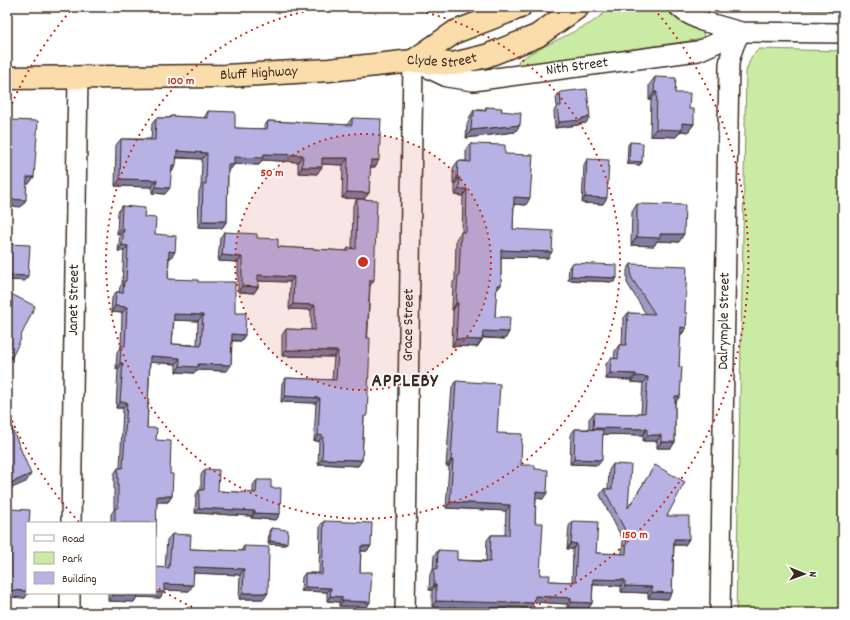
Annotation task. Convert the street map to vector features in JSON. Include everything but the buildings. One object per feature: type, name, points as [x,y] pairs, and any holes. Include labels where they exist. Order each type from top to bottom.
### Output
[{"type":"highway","name":"Clyde Street","points":[[413,61],[455,32],[520,7]]},
{"type":"highway","name":"Clyde Street","points":[[413,61],[453,64],[486,56],[537,36],[578,7]]},
{"type":"highway","name":"Bluff Highway","points":[[7,78],[225,76],[329,70],[413,61]]},
{"type":"street","name":"Nith Street","points":[[679,7],[702,21],[741,32],[843,33]]},
{"type":"street","name":"Nith Street","points":[[413,61],[447,77],[473,81],[698,51],[741,32]]},
{"type":"street","name":"Dalrymple Street","points":[[720,613],[729,64],[732,48],[741,32]]},
{"type":"street","name":"Grace Street","points":[[404,613],[413,61]]},
{"type":"street","name":"Janet Street","points":[[71,522],[78,78]]},
{"type":"street","points":[[70,594],[70,613]]},
{"type":"green space","points":[[613,7],[663,7],[691,28],[703,32],[704,39],[519,65],[518,61],[591,23]]},
{"type":"green space","points":[[707,7],[843,7],[843,11],[710,8]]},
{"type":"green space","points":[[759,49],[843,51],[843,613],[736,613],[746,71],[751,57]]},
{"type":"district","name":"APPLEBY","points":[[405,382]]}]
